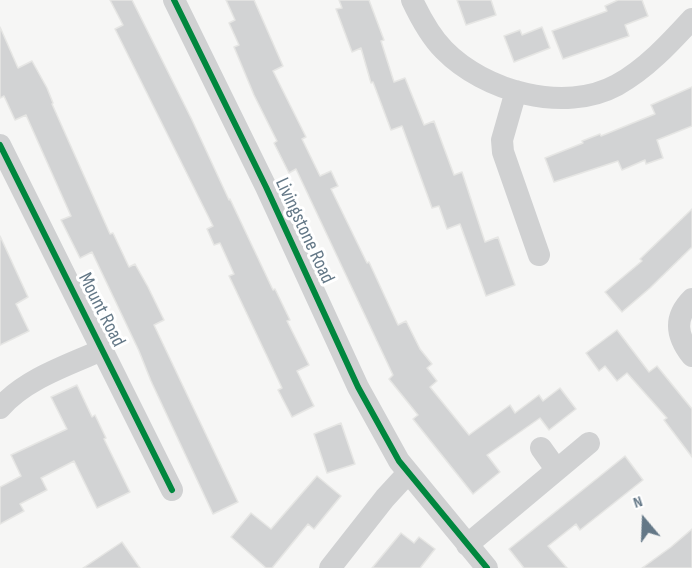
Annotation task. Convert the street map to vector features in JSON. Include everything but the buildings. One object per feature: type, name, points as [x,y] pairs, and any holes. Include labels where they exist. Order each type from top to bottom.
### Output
[{"type":"street","name":"Livingstone Road","points":[[174,0],[266,187],[358,387],[399,461],[487,568]]},
{"type":"street","points":[[412,0],[430,33],[443,50],[459,63],[499,86],[540,97],[566,99],[593,94],[616,86],[667,46],[692,19]]},
{"type":"street","points":[[516,91],[502,140],[502,152],[539,255]]},
{"type":"street","name":"Mount Road","points":[[0,145],[172,490]]},
{"type":"street","points":[[692,299],[680,317],[678,328],[680,337],[692,356]]},
{"type":"street","points":[[0,408],[27,386],[102,350]]},
{"type":"street","points":[[467,545],[590,443]]},
{"type":"street","points":[[541,448],[556,469]]},
{"type":"street","points":[[330,568],[385,498],[408,473]]},
{"type":"cycle path","points":[[174,0],[266,187],[358,387],[399,461],[487,568]]},
{"type":"cycle path","points":[[0,145],[172,490]]}]
